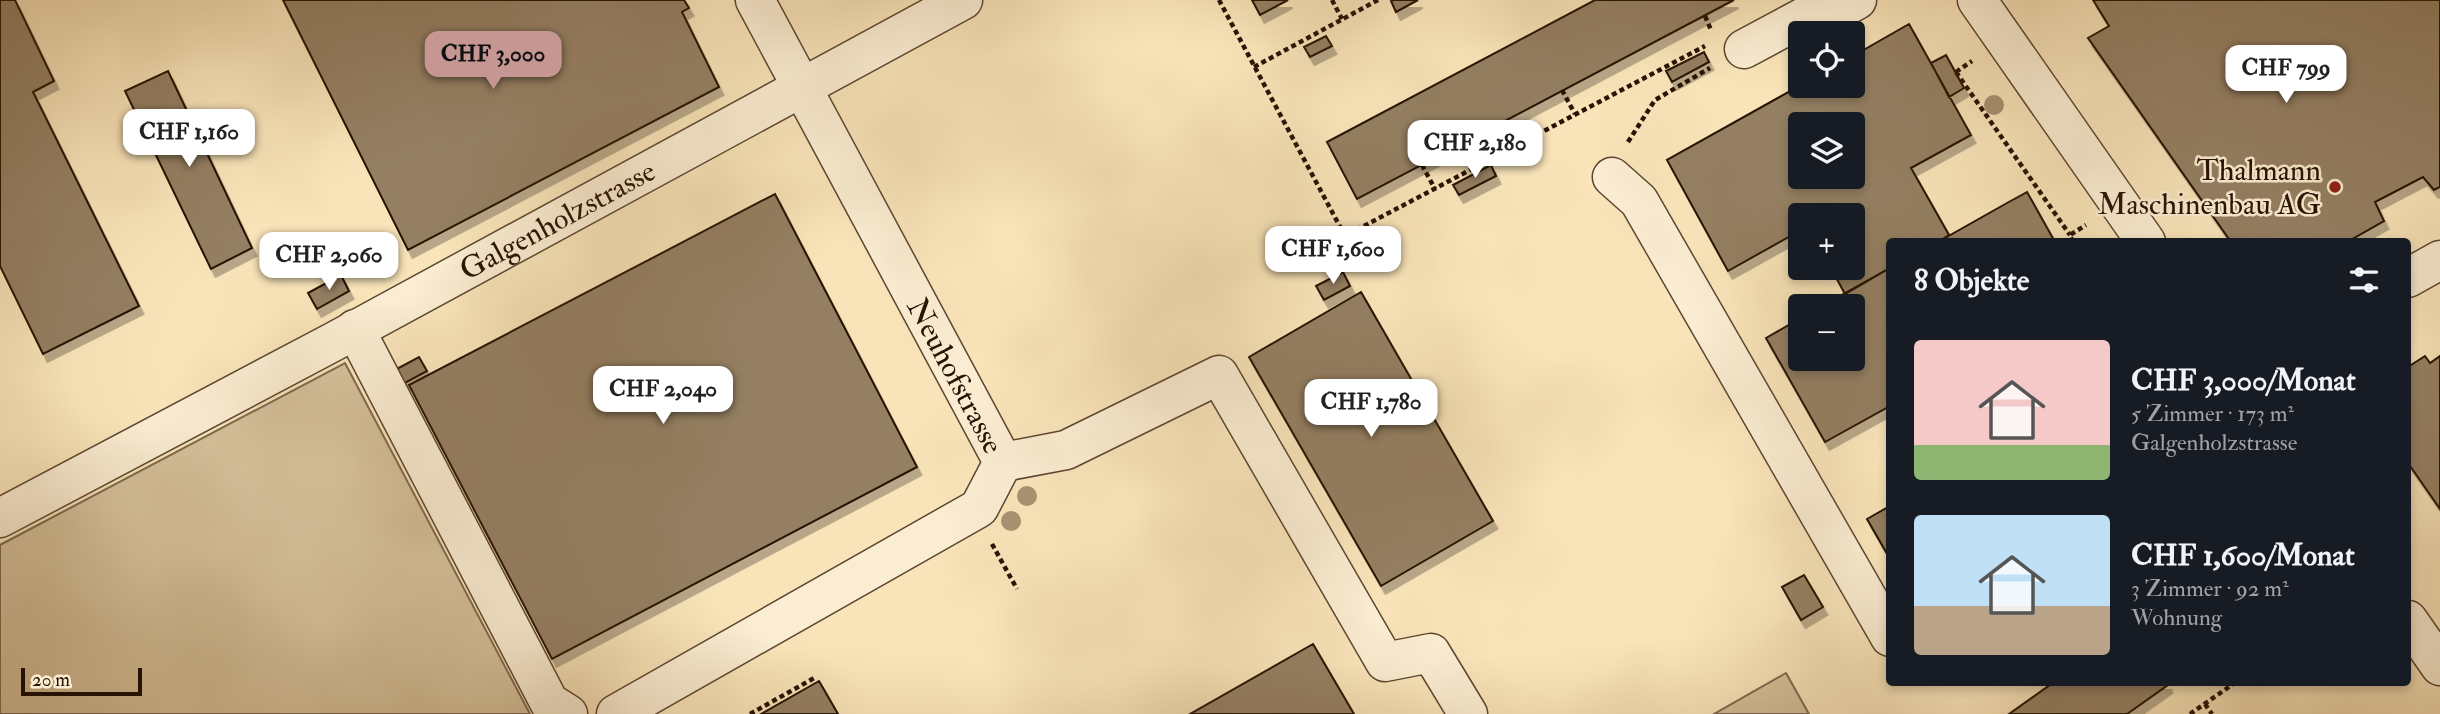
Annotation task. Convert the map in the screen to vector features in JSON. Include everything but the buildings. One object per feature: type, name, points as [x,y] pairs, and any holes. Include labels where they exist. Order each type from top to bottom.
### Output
[{"type":"street","name":"Neuhofstrasse","points":[[636,709],[979,508],[1003,462],[755,0]]},
{"type":"street","name":"Galgenholzstrasse","points":[[0,518],[963,0]]},
{"type":"street","points":[[1744,49],[1815,11],[1841,9],[1857,0]]},
{"type":"street","points":[[1977,0],[2143,238]]},
{"type":"street","points":[[1617,164],[1886,629]]},
{"type":"street","points":[[2411,276],[2440,260]]},
{"type":"street","points":[[355,329],[549,702],[568,714]]},
{"type":"street","points":[[1003,462],[1066,450],[1219,375],[1385,662],[1431,653],[1468,714]]},
{"type":"street","points":[[2411,624],[2440,666]]},
{"type":"path","points":[[1219,0],[1345,236],[1734,30],[1744,49],[1655,100],[1617,164]]},
{"type":"path","points":[[1332,0],[1342,19]]},
{"type":"path","points":[[1254,66],[1378,0]]},
{"type":"path","points":[[1956,72],[2070,235]]},
{"type":"path","points":[[1562,90],[1575,114]]},
{"type":"path","points":[[1422,165],[1435,189]]},
{"type":"path","points":[[987,536],[1017,589]]},
{"type":"path","points":[[750,714],[816,677]]},
{"type":"path","points":[[2190,714],[2230,686]]},
{"type":"path","points":[[2205,704],[2213,714]]},
{"type":"shaded area","points":[[345,363],[530,714],[0,714],[0,545]]},
{"type":"shaded area","points":[[1786,673],[1809,714],[1714,714]]},
{"type":"place","name":"Thalmann Maschinenbau AG","points":[[2335,187]]}]
